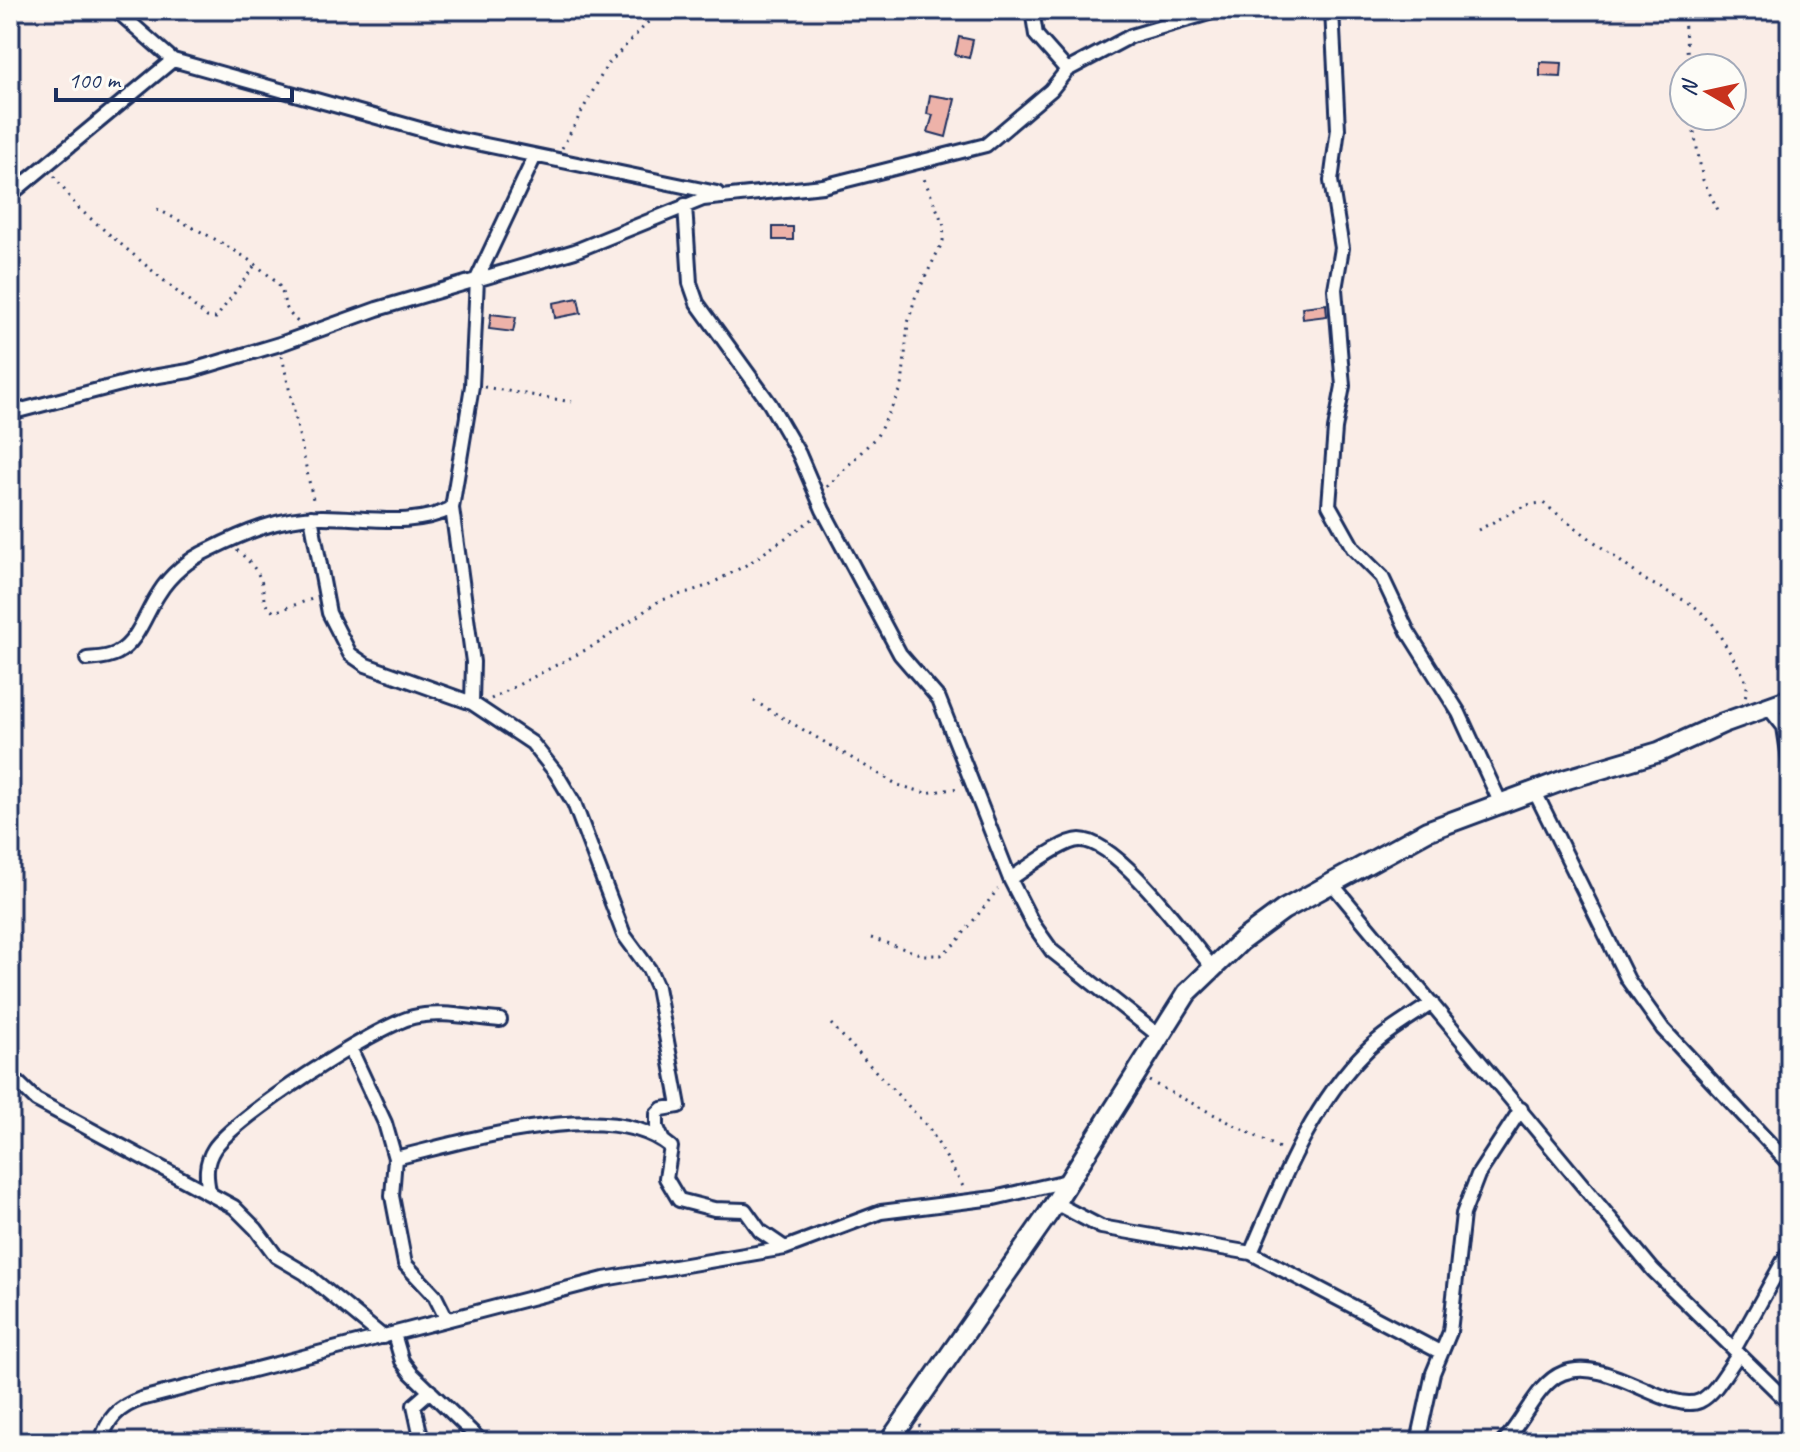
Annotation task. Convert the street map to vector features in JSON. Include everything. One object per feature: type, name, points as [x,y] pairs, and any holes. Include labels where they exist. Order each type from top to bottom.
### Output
[{"type":"street","points":[[116,10],[173,60],[310,100],[534,158],[724,194]]},
{"type":"street","points":[[10,413],[140,379],[189,371],[280,344],[477,279],[575,251],[685,205],[724,194],[823,186],[986,145],[1051,90],[1067,70],[1131,36],[1219,10]]},
{"type":"street","points":[[1332,10],[1338,129],[1331,181],[1342,248],[1335,289],[1343,386],[1335,429],[1329,505],[1353,548],[1382,577],[1408,632],[1459,713],[1501,804]]},
{"type":"street","points":[[1032,14],[1036,35],[1067,70]]},
{"type":"street","points":[[10,195],[173,60]]},
{"type":"street","points":[[474,704],[473,662],[452,508],[472,386],[477,279],[534,158]]},
{"type":"street","points":[[685,205],[690,283],[697,303],[770,404],[900,654],[939,699],[1010,879],[1033,924],[1052,951],[1158,1035]]},
{"type":"street","points":[[87,659],[118,652],[143,624],[167,581],[204,552],[228,540],[261,527],[314,517],[406,520],[436,517],[452,508]]},
{"type":"street","points":[[314,517],[329,613],[350,654],[366,665],[474,704],[532,743],[556,773],[574,803],[624,935],[649,969],[657,987],[671,1075],[680,1098],[679,1106],[662,1109],[657,1114],[657,1127],[672,1151],[666,1178],[672,1192],[679,1200],[704,1207],[745,1210],[760,1231],[785,1248]]},
{"type":"street","points":[[889,1442],[1055,1203],[1158,1035],[1187,993],[1212,967],[1283,910],[1333,885],[1380,854],[1501,804],[1659,752],[1723,723],[1790,699]]},
{"type":"street","points":[[1768,707],[1784,727],[1790,765]]},
{"type":"street","points":[[1535,792],[1628,980],[1663,1029],[1790,1165]]},
{"type":"street","points":[[1010,879],[1069,842],[1092,843],[1125,867],[1212,967]]},
{"type":"street","points":[[1333,885],[1653,1270],[1790,1404]]},
{"type":"street","points":[[1251,1253],[1294,1155],[1319,1114],[1366,1050],[1432,1003]]},
{"type":"street","points":[[209,1191],[207,1164],[227,1132],[265,1102],[388,1027],[416,1016],[500,1020]]},
{"type":"street","points":[[351,1050],[385,1123],[395,1158],[392,1196],[405,1264],[435,1296],[446,1318]]},
{"type":"street","points":[[10,1075],[36,1100],[209,1191],[245,1216],[276,1256],[305,1273],[389,1336],[402,1361],[482,1442]]},
{"type":"street","points":[[1418,1442],[1423,1408],[1440,1352],[1450,1332],[1463,1214],[1478,1175],[1521,1109]]},
{"type":"street","points":[[395,1158],[509,1133],[565,1125],[610,1125],[637,1129],[663,1141]]},
{"type":"street","points":[[101,1442],[106,1425],[126,1404],[604,1279],[785,1248],[881,1212],[973,1201],[1067,1181]]},
{"type":"street","points":[[1055,1203],[1101,1227],[1251,1253],[1440,1352]]},
{"type":"street","points":[[1503,1442],[1519,1427],[1547,1384],[1562,1373],[1582,1370],[1608,1373],[1658,1394],[1686,1403],[1698,1402],[1709,1394],[1737,1351],[1790,1249]]},
{"type":"street","points":[[422,1442],[414,1405],[430,1391]]},
{"type":"path","points":[[10,23],[31,10]]},
{"type":"path","points":[[554,162],[607,65],[660,10]]},
{"type":"path","points":[[984,10],[1032,14]]},
{"type":"path","points":[[1683,10],[1687,52]]},
{"type":"path","points":[[1694,132],[1703,180],[1719,212]]},
{"type":"path","points":[[819,495],[877,436],[902,387],[908,323],[915,298],[943,241],[944,226],[918,164]]},
{"type":"path","points":[[47,166],[77,207],[207,317],[216,318],[255,265]]},
{"type":"path","points":[[157,209],[234,249],[277,282],[283,308],[310,332]]},
{"type":"path","points":[[280,344],[314,517]]},
{"type":"path","points":[[472,386],[572,402]]},
{"type":"path","points":[[1478,530],[1526,505],[1543,503],[1645,580],[1693,605],[1711,621],[1747,688],[1744,699],[1723,723]]},
{"type":"path","points":[[474,704],[584,652],[659,601],[707,586],[748,564],[795,534],[823,510]]},
{"type":"path","points":[[228,540],[259,575],[263,603],[274,612],[327,593]]},
{"type":"path","points":[[754,701],[911,790],[926,793],[975,786]]},
{"type":"path","points":[[871,938],[923,955],[941,955],[1010,879]]},
{"type":"path","points":[[831,1024],[929,1128],[973,1201]]},
{"type":"path","points":[[1135,1074],[1294,1155]]},
{"type":"building","points":[[959,37],[973,40],[969,58],[955,55]]},
{"type":"building","points":[[1540,62],[1562,63],[1561,77],[1540,76]]},
{"type":"building","points":[[930,95],[955,99],[946,137],[928,132],[933,115],[927,114]]},
{"type":"building","points":[[773,227],[793,227],[793,240],[773,240]]},
{"type":"building","points":[[578,298],[581,313],[555,318],[553,303]]},
{"type":"building","points":[[1326,304],[1327,316],[1303,319],[1302,307]]},
{"type":"building","points":[[491,314],[516,317],[513,332],[489,329]]}]
